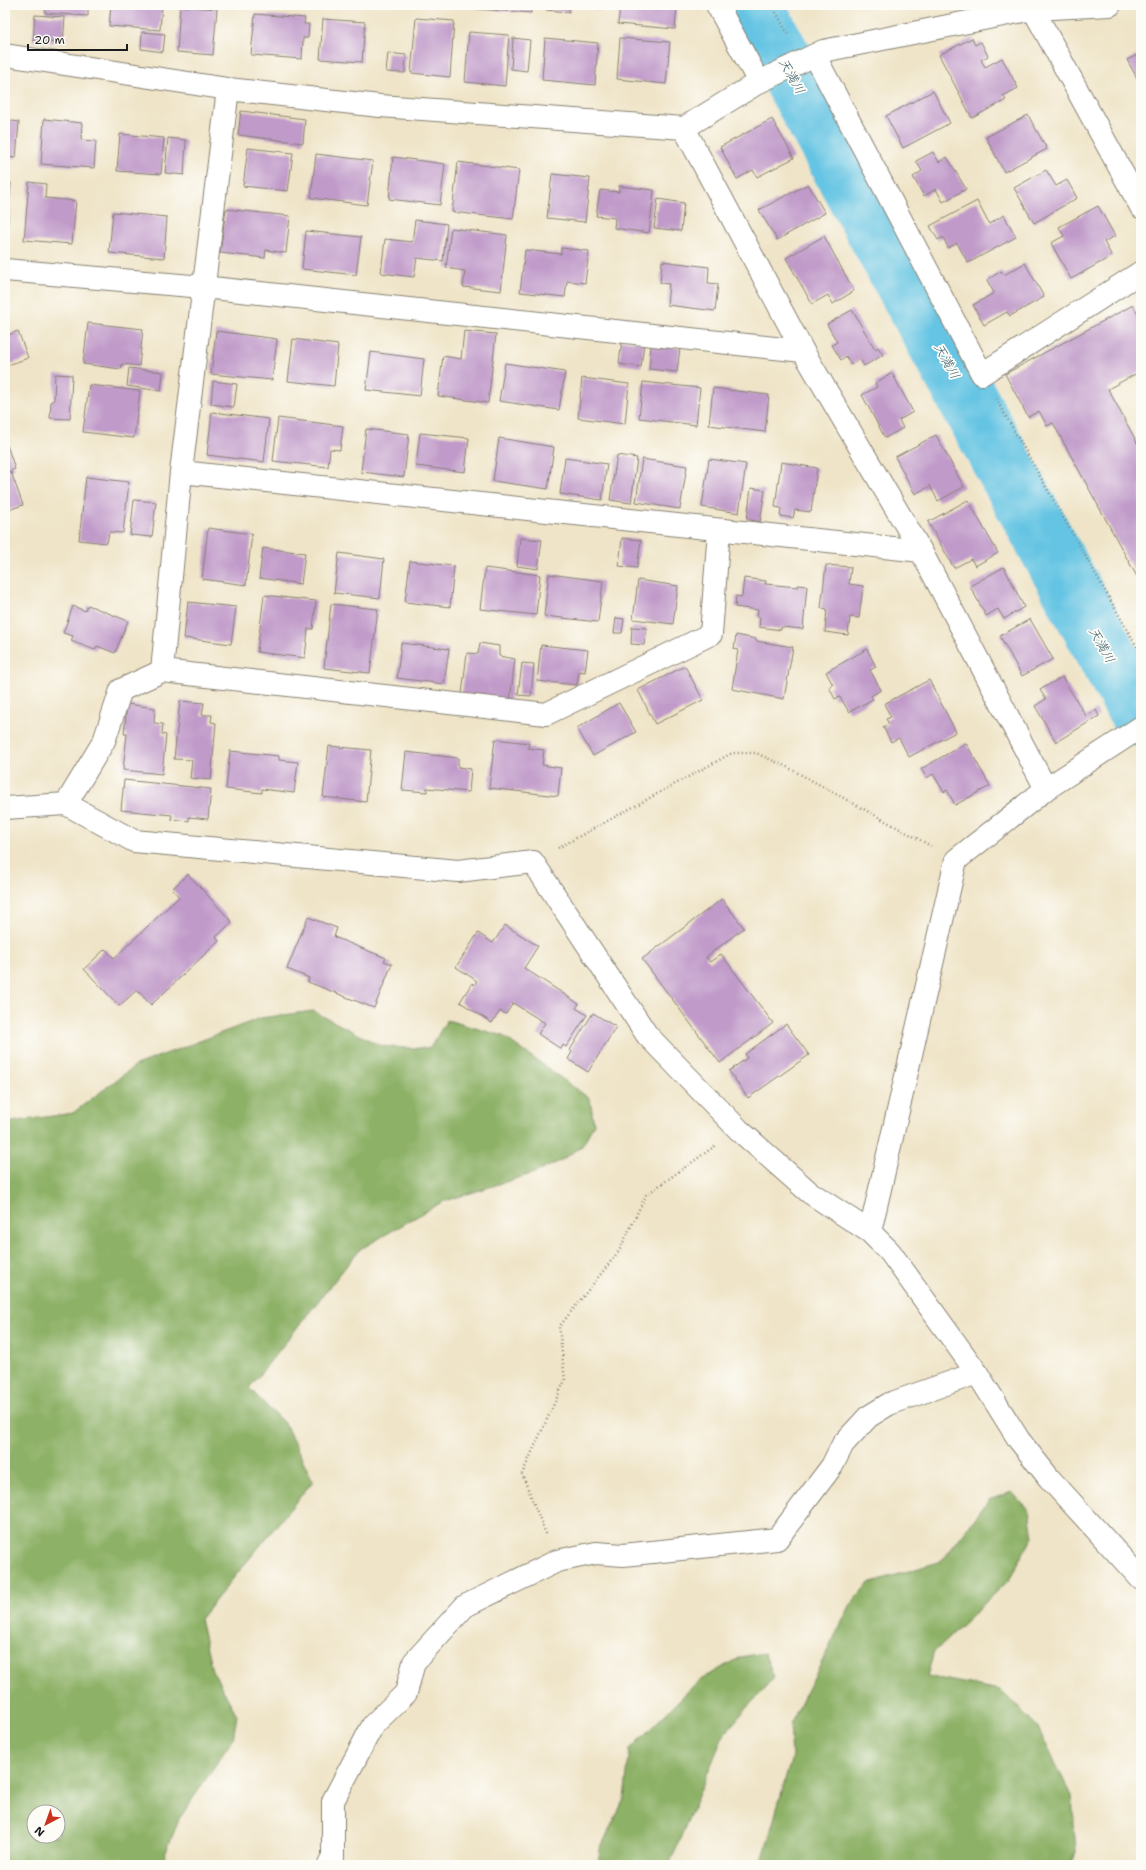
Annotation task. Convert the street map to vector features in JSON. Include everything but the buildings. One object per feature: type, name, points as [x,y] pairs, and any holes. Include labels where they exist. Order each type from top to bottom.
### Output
[{"type":"street","points":[[717,5],[759,82]]},
{"type":"street","points":[[5,55],[228,89],[380,106],[684,128],[759,82],[823,51],[1033,7],[1110,5]]},
{"type":"street","points":[[1033,7],[1141,207]]},
{"type":"street","points":[[809,58],[982,374],[1141,272]]},
{"type":"street","points":[[162,670],[181,472],[228,89]]},
{"type":"street","points":[[684,128],[803,351],[921,551],[1046,789]]},
{"type":"street","points":[[5,270],[203,287],[803,351]]},
{"type":"street","points":[[181,472],[921,551]]},
{"type":"street","points":[[66,804],[104,740],[121,690],[162,670],[546,714],[711,634],[719,530]]},
{"type":"street","points":[[870,1232],[956,860],[1046,789],[1141,727]]},
{"type":"street","points":[[5,808],[66,804],[134,841],[458,871],[533,862],[648,1035],[738,1130],[809,1192],[870,1232],[890,1252],[915,1284],[977,1373],[1019,1440],[1049,1478],[1141,1579]]},
{"type":"street","points":[[329,1865],[333,1858],[334,1801],[372,1726],[406,1693],[414,1662],[465,1606],[557,1561],[596,1554],[623,1555],[777,1539],[832,1466],[843,1444],[868,1417],[889,1404],[977,1373]]},
{"type":"path","points":[[772,5],[809,58]]},
{"type":"path","points":[[982,374],[1141,654]]},
{"type":"path","points":[[533,862],[732,753],[756,754],[787,768],[956,860]]},
{"type":"path","points":[[557,1561],[522,1474],[565,1380],[559,1327],[619,1251],[646,1195],[738,1130]]},
{"type":"green space","points":[[313,1011],[381,1046],[406,1048],[430,1048],[447,1020],[503,1036],[590,1099],[594,1124],[582,1146],[560,1161],[537,1172],[442,1202],[359,1250],[249,1388],[285,1424],[313,1481],[200,1619],[212,1670],[237,1715],[233,1739],[179,1819],[161,1865],[5,1865],[5,1123],[73,1113],[136,1065],[261,1018]]},
{"type":"green space","points":[[1012,1492],[1029,1511],[1033,1537],[1008,1581],[934,1652],[927,1676],[1000,1690],[1037,1726],[1072,1797],[1076,1851],[1072,1865],[761,1865],[792,1756],[790,1725],[852,1602],[869,1583],[942,1561],[989,1500]]},
{"type":"green space","points":[[764,1653],[774,1677],[724,1734],[669,1865],[598,1865],[600,1849],[624,1799],[630,1749],[697,1682],[740,1657]]},
{"type":"waterway","name":"天満川","points":[[753,5],[1141,717]]}]
